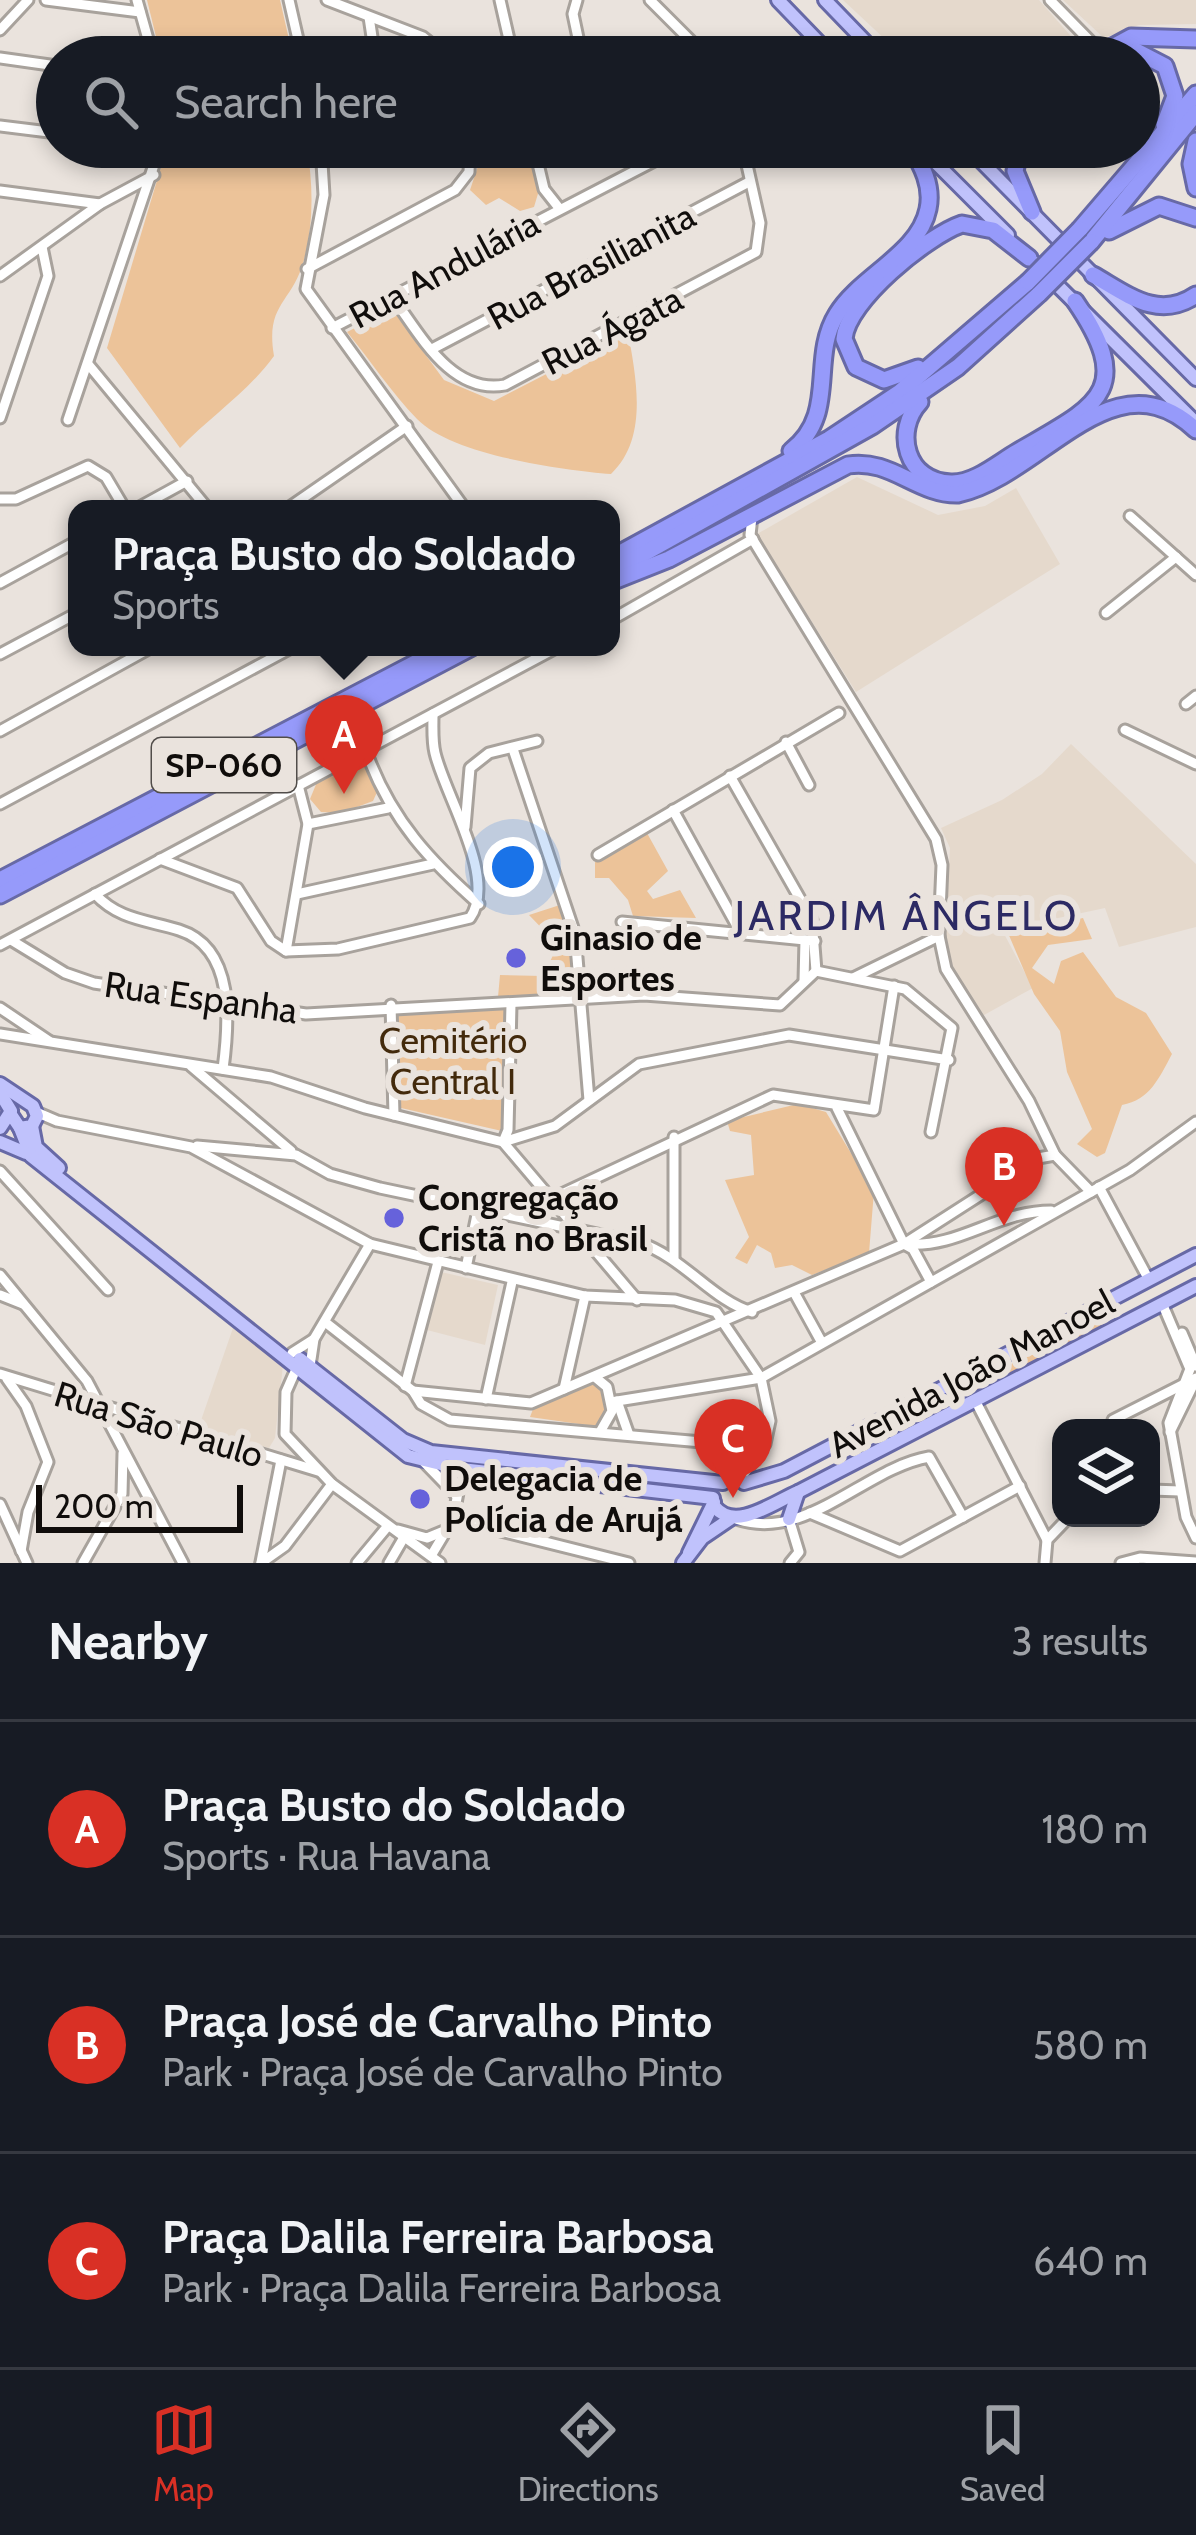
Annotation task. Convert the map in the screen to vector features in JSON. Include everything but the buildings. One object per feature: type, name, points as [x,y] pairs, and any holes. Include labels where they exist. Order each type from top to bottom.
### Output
[{"type":"highway","points":[[1160,38],[1196,39]]},
{"type":"highway","points":[[1160,63],[1174,83],[1173,109],[1160,132]]},
{"type":"highway","points":[[1160,140],[1196,94]]},
{"type":"highway","points":[[1160,153],[1196,113]]},
{"type":"highway","points":[[1196,141],[1191,164],[1196,188]]},
{"type":"highway","points":[[730,494],[812,431],[821,410],[826,341],[835,317],[923,223],[929,194],[922,168]]},
{"type":"highway","points":[[1018,168],[1017,179],[1032,212]]},
{"type":"highway","points":[[1086,236],[1138,168]]},
{"type":"highway","points":[[620,567],[835,449],[952,360],[1034,288],[1147,168]]},
{"type":"highway","points":[[1086,236],[1151,207],[1174,207],[1196,218]]},
{"type":"highway","points":[[952,360],[878,379],[852,363],[845,327],[893,272],[946,229],[976,223],[1029,257]]},
{"type":"highway","points":[[1093,274],[1150,306],[1177,305],[1196,295]]},
{"type":"highway","points":[[952,360],[917,404],[905,433],[918,469],[949,483],[975,476],[1069,422],[1095,400],[1104,382],[1106,354],[1075,301]]},
{"type":"highway","points":[[620,553],[829,439],[952,360]]},
{"type":"highway","points":[[620,578],[730,529],[856,463],[886,467],[937,493],[965,493],[1127,402],[1166,405],[1196,426]]},
{"type":"highway","name":"SP-060","points":[[0,880],[429,656]]},
{"type":"highway","name":"SP-060","points":[[0,895],[455,656]]},
{"type":"main road","points":[[778,0],[813,36]]},
{"type":"main road","points":[[825,0],[860,36]]},
{"type":"main road","points":[[938,168],[1196,426]]},
{"type":"main road","points":[[988,168],[1196,379]]},
{"type":"main road","points":[[0,1084],[28,1120],[34,1142],[50,1161],[271,1341]]},
{"type":"main road","points":[[0,1093],[10,1112],[28,1120]]},
{"type":"main road","points":[[0,1128],[10,1112]]},
{"type":"main road","points":[[28,1120],[0,1142],[31,1156],[307,1369],[399,1444],[424,1462],[480,1465],[735,1479],[752,1496],[738,1517],[714,1503],[480,1465],[399,1444]]},
{"type":"main road","points":[[28,1120],[31,1156]]},
{"type":"main road","name":"Avenida João Manoel","points":[[735,1479],[784,1471],[1194,1258]]},
{"type":"main road","name":"Avenida João Manoel","points":[[686,1558],[738,1517],[798,1492],[1196,1286]]},
{"type":"main road","points":[[1108,1301],[1110,1316],[1127,1322]]},
{"type":"main road","points":[[686,1558],[714,1503],[735,1479]]},
{"type":"main road","points":[[789,1519],[798,1492]]},
{"type":"street","points":[[0,30],[28,0]]},
{"type":"street","points":[[46,0],[140,12]]},
{"type":"street","points":[[137,0],[147,36]]},
{"type":"street","points":[[289,0],[297,36]]},
{"type":"street","points":[[327,0],[418,36]]},
{"type":"street","points":[[500,0],[508,36]]},
{"type":"street","points":[[577,0],[573,14],[578,36]]},
{"type":"street","points":[[650,0],[686,36]]},
{"type":"street","points":[[1050,0],[1082,36]]},
{"type":"street","points":[[369,17],[372,36]]},
{"type":"street","points":[[0,58],[36,63]]},
{"type":"street","points":[[0,126],[36,130]]},
{"type":"street","points":[[68,420],[156,168]]},
{"type":"street","points":[[322,168],[324,195],[306,289],[458,500]]},
{"type":"street","points":[[307,269],[455,190],[469,168]]},
{"type":"street","name":"Rua Andulária","points":[[332,328],[559,208],[544,189],[539,168]]},
{"type":"street","points":[[559,208],[640,168]]},
{"type":"street","name":"Rua Ágata","points":[[393,298],[455,374],[491,387],[505,385],[756,252],[761,232],[747,168]]},
{"type":"street","points":[[3,268],[42,247],[100,204],[154,175]]},
{"type":"street","name":"Rua Brasilianita","points":[[432,349],[749,182]]},
{"type":"street","points":[[0,190],[100,204]]},
{"type":"street","points":[[0,418],[48,276],[42,247]]},
{"type":"street","points":[[88,364],[202,500]]},
{"type":"street","points":[[300,500],[411,429]]},
{"type":"street","points":[[0,499],[16,499],[88,466],[106,478],[119,500]]},
{"type":"street","points":[[153,500],[188,481]]},
{"type":"street","points":[[1130,516],[1196,575]]},
{"type":"street","points":[[752,517],[752,537],[936,839],[942,865],[939,936],[950,976],[1040,1123],[1055,1156],[1095,1190],[1149,1280]]},
{"type":"street","points":[[730,529],[752,537]]},
{"type":"street","points":[[620,615],[752,537]]},
{"type":"street","points":[[0,583],[68,546]]},
{"type":"street","points":[[1106,614],[1176,557]]},
{"type":"street","points":[[0,654],[68,618]]},
{"type":"street","points":[[0,731],[136,656]]},
{"type":"street","points":[[0,804],[276,656]]},
{"type":"street","points":[[0,945],[542,656]]},
{"type":"street","points":[[1186,704],[1196,696]]},
{"type":"street","points":[[598,855],[838,712]]},
{"type":"street","points":[[160,859],[237,888],[271,941],[286,951],[338,949],[470,919],[478,904],[464,831],[435,755],[433,714]]},
{"type":"street","points":[[1125,730],[1196,764]]},
{"type":"street","points":[[446,779],[489,753],[537,741]]},
{"type":"street","points":[[786,742],[809,784]]},
{"type":"street","points":[[513,749],[575,934],[589,1100]]},
{"type":"street","points":[[369,759],[388,808],[434,863],[478,904]]},
{"type":"street","points":[[464,831],[470,768]]},
{"type":"street","points":[[730,776],[804,903],[816,971],[894,986],[913,994],[950,1025],[949,1060],[931,1132]]},
{"type":"street","points":[[286,951],[308,824],[298,785]]},
{"type":"street","points":[[308,824],[388,808]]},
{"type":"street","points":[[673,810],[742,933]]},
{"type":"street","points":[[298,894],[434,863]]},
{"type":"street","points":[[95,894],[113,912],[199,940],[232,1006],[223,1069]]},
{"type":"street","points":[[622,922],[810,940]]},
{"type":"street","points":[[853,977],[939,936]]},
{"type":"street","name":"Rua Espanha","points":[[11,940],[82,980],[306,1014],[391,1005],[584,1002],[644,995],[780,1004],[816,971]]},
{"type":"street","points":[[804,981],[810,940]]},
{"type":"street","points":[[551,1198],[674,1137],[778,1094],[866,1112],[878,1105],[894,986]]},
{"type":"street","points":[[503,1142],[508,1130],[511,1004]]},
{"type":"street","points":[[391,1005],[394,1114]]},
{"type":"street","points":[[0,1008],[53,1044]]},
{"type":"street","points":[[0,1034],[293,1082],[503,1142],[544,1131],[639,1064],[789,1035],[949,1060]]},
{"type":"street","points":[[191,1066],[296,1155],[344,1179],[640,1243],[674,1258],[733,1304],[753,1312]]},
{"type":"street","points":[[837,1108],[904,1244],[931,1282]]},
{"type":"street","points":[[28,1120],[191,1147],[296,1155]]},
{"type":"street","points":[[614,1401],[761,1378],[1095,1190],[1196,1122]]},
{"type":"street","points":[[1030,1163],[1040,1123]]},
{"type":"street","points":[[674,1137],[674,1258]]},
{"type":"street","points":[[503,1142],[637,1300]]},
{"type":"street","points":[[191,1147],[370,1244],[585,1296],[693,1302],[725,1320],[761,1378],[770,1421],[765,1444],[735,1479]]},
{"type":"street","points":[[409,1388],[531,1402],[753,1312],[904,1244],[1030,1163],[1055,1156]]},
{"type":"street","points":[[0,1171],[108,1290]]},
{"type":"street","points":[[466,1268],[478,1210]]},
{"type":"street","points":[[922,1265],[943,1243],[1003,1216],[1057,1210]]},
{"type":"street","points":[[904,1244],[943,1243]]},
{"type":"street","points":[[370,1244],[314,1339],[307,1369],[287,1387],[283,1429],[318,1472],[403,1539],[423,1543],[450,1525],[629,1563]]},
{"type":"street","points":[[409,1388],[438,1262]]},
{"type":"street","points":[[485,1399],[512,1282]]},
{"type":"street","points":[[1,1285],[23,1304],[105,1408],[178,1560]]},
{"type":"street","points":[[795,1294],[822,1343]]},
{"type":"street","points":[[564,1389],[585,1296]]},
{"type":"street","points":[[1164,1302],[1196,1366]]},
{"type":"street","points":[[1164,1302],[1194,1382],[1170,1432]]},
{"type":"street","points":[[325,1322],[442,1418],[736,1445],[753,1443],[770,1421]]},
{"type":"street","points":[[307,1369],[314,1339]]},
{"type":"street","points":[[2,1374],[26,1406],[48,1462],[28,1512],[21,1551]]},
{"type":"street","name":"Rua São Paulo","points":[[2,1374],[318,1472]]},
{"type":"street","points":[[595,1377],[604,1383],[622,1428],[631,1437]]},
{"type":"street","points":[[1159,1399],[1194,1382]]},
{"type":"street","points":[[1116,1419],[1194,1382]]},
{"type":"street","points":[[26,1406],[36,1387]]},
{"type":"street","points":[[1180,1392],[1171,1410],[1170,1432],[1180,1491],[1196,1538]]},
{"type":"street","points":[[442,1418],[450,1395]]},
{"type":"street","points":[[1159,1399],[1171,1410]]},
{"type":"street","points":[[975,1400],[1047,1540],[1045,1563]]},
{"type":"street","points":[[598,1434],[610,1422],[614,1401]]},
{"type":"street","points":[[508,1402],[512,1411],[508,1425]]},
{"type":"street","points":[[531,1402],[526,1419],[531,1427]]},
{"type":"street","points":[[735,1479],[744,1455],[736,1445]]},
{"type":"street","points":[[83,1563],[122,1494],[123,1447]]},
{"type":"street","points":[[738,1517],[748,1523],[789,1519],[916,1460],[932,1459],[963,1516]]},
{"type":"street","points":[[261,1563],[281,1460]]},
{"type":"street","points":[[424,1462],[456,1496]]},
{"type":"street","points":[[435,1560],[450,1525],[460,1482],[480,1465]]},
{"type":"street","points":[[261,1563],[285,1546],[332,1484]]},
{"type":"street","points":[[809,1513],[900,1552],[1020,1486]]},
{"type":"street","points":[[122,1494],[146,1489]]},
{"type":"street","points":[[1160,1490],[1180,1491]]},
{"type":"street","points":[[2,1508],[28,1512]]},
{"type":"street","points":[[2,1508],[26,1563]]},
{"type":"street","points":[[789,1519],[799,1552],[790,1563]]},
{"type":"street","points":[[1047,1540],[1059,1527]]},
{"type":"street","points":[[357,1563],[387,1528]]},
{"type":"street","points":[[387,1528],[423,1543],[435,1560]]},
{"type":"street","points":[[374,1541],[392,1559],[403,1539]]},
{"type":"street","points":[[1121,1563],[1140,1558],[1196,1562]]},
{"type":"shaded area","points":[[843,0],[1039,0],[1071,36],[882,36]]},
{"type":"shaded area","points":[[1063,0],[1196,0],[1196,24],[1139,25],[1102,36]]},
{"type":"shaded area","points":[[857,477],[938,515],[985,506],[1016,488],[1060,564],[856,692],[757,534]]},
{"type":"shaded area","points":[[1071,744],[1196,864],[1196,927],[1119,947],[1105,908],[1002,930],[1033,988],[984,1015],[955,973],[945,942],[950,848],[941,828],[1002,800],[1042,774]]},
{"type":"shaded area","points":[[441,1272],[498,1285],[485,1345],[427,1330]]},
{"type":"shaded area","points":[[233,1328],[283,1365],[275,1438],[269,1448],[198,1429]]},
{"type":"green space","points":[[147,0],[280,0],[288,36],[156,36]]},
{"type":"green space","points":[[161,168],[309,168],[307,246],[299,275],[276,314],[274,356],[180,448],[107,348]]},
{"type":"green space","points":[[477,168],[536,168],[540,187],[534,207],[520,211],[499,198],[486,205],[470,190]]},
{"type":"green space","points":[[392,309],[444,380],[494,401],[628,332],[637,407],[623,459],[611,474],[565,469],[481,451],[433,432],[407,409],[347,332]]},
{"type":"green space","points":[[366,764],[378,790],[373,801],[341,813],[321,812],[310,799],[317,782]]},
{"type":"green space","points":[[647,833],[668,871],[647,891],[653,899],[680,890],[696,918],[633,916],[628,900],[609,878],[595,878],[595,862]]},
{"type":"green space","points":[[563,904],[585,1000],[498,997],[500,975],[543,976],[558,945],[529,915]]},
{"type":"green space","points":[[1083,918],[1092,939],[1048,945],[1032,968],[1054,984],[1061,961],[1083,952],[1116,997],[1146,1013],[1172,1054],[1147,1093],[1122,1105],[1105,1153],[1097,1157],[1077,1144],[1092,1129],[1067,1072],[1060,1031],[1034,994],[1008,933]]},
{"type":"green space","name":"Cemitério Central I","points":[[403,1008],[507,1008],[502,1131],[401,1108],[398,1013]]},
{"type":"green space","points":[[798,1104],[826,1112],[874,1191],[869,1253],[812,1275],[792,1265],[775,1268],[771,1253],[757,1245],[747,1264],[735,1258],[749,1237],[725,1180],[754,1175],[751,1135],[730,1131],[727,1121]]},
{"type":"green space","points":[[1103,1314],[1107,1323],[983,1389],[958,1393]]},
{"type":"green space","points":[[592,1381],[604,1388],[608,1412],[600,1427],[530,1417],[535,1404]]},
{"type":"place","name":"Praça Busto do Soldado","points":[[344,794]]},
{"type":"place","name":"Ginasio de Esportes","points":[[516,958]]},
{"type":"place","name":"Congregação Cristã no Brasil","points":[[394,1218]]},
{"type":"place","name":"Praça José de Carvalho Pinto","points":[[1004,1226]]},
{"type":"place","name":"Praça Dalila Ferreira Barbosa","points":[[733,1498]]},
{"type":"place","name":"Delegacia de Polícia de Arujá","points":[[420,1499]]},
{"type":"district","name":"JARDIM ÂNGELO","points":[[907,915]]}]
